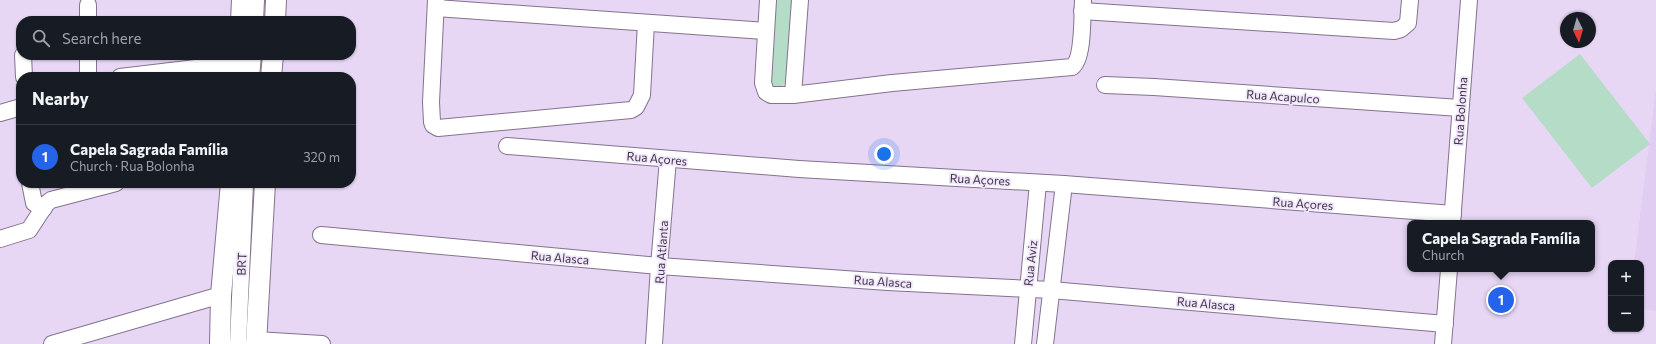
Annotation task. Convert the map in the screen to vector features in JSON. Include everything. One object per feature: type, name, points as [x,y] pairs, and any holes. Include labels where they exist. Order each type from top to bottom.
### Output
[{"type":"main road","points":[[241,16],[242,0]]},
{"type":"main road","points":[[275,16],[276,0]]},
{"type":"main road","points":[[271,72],[273,60]]},
{"type":"main road","points":[[220,344],[221,295],[231,188]]},
{"type":"main road","points":[[250,343],[265,188]]},
{"type":"street","points":[[255,16],[256,0]]},
{"type":"street","points":[[768,0],[763,73],[764,89],[771,95],[793,95],[892,83],[1072,67],[1078,61],[1082,6],[1394,31],[1401,29],[1408,23],[1410,0]]},
{"type":"street","points":[[793,95],[800,0]]},
{"type":"street","name":"Rua Bolonha","points":[[1452,219],[1469,0]]},
{"type":"street","points":[[646,23],[642,95],[636,107],[631,110],[438,128],[433,125],[431,102],[436,4],[646,23],[766,31]]},
{"type":"street","points":[[88,5],[88,16]]},
{"type":"street","points":[[23,60],[24,72]]},
{"type":"street","points":[[88,60],[88,72]]},
{"type":"street","points":[[172,72],[244,65]]},
{"type":"street","name":"Rua Acapulco","points":[[1105,85],[1460,108]]},
{"type":"street","points":[[0,113],[16,108]]},
{"type":"street","name":"Rua Açores","points":[[507,146],[799,169],[1064,184],[1452,219]]},
{"type":"street","name":"Rua Atlanta","points":[[654,344],[668,159]]},
{"type":"street","name":"Rua Aviz","points":[[1023,344],[1038,183]]},
{"type":"street","name":"Rua Aviz","points":[[1045,344],[1064,184]]},
{"type":"street","points":[[31,188],[34,203],[44,208]]},
{"type":"street","points":[[0,239],[29,230],[50,200],[87,188]]},
{"type":"street","name":"BRT","points":[[244,188],[250,343]]},
{"type":"street","name":"Rua Alasca","points":[[321,235],[659,266],[888,282],[1051,290],[1445,324]]},
{"type":"street","points":[[1443,344],[1449,272]]},
{"type":"street","points":[[52,344],[221,295]]},
{"type":"street","points":[[250,343],[322,344]]},
{"type":"shaded area","points":[[1656,89],[1656,311],[1644,309],[1644,260],[1634,260]]},
{"type":"green space","points":[[776,0],[792,0],[786,83],[781,87],[776,88],[770,81]]},
{"type":"green space","points":[[1580,54],[1650,144],[1592,188],[1522,98]]},
{"type":"place","name":"Capela Sagrada Família","points":[[1501,300]]}]
